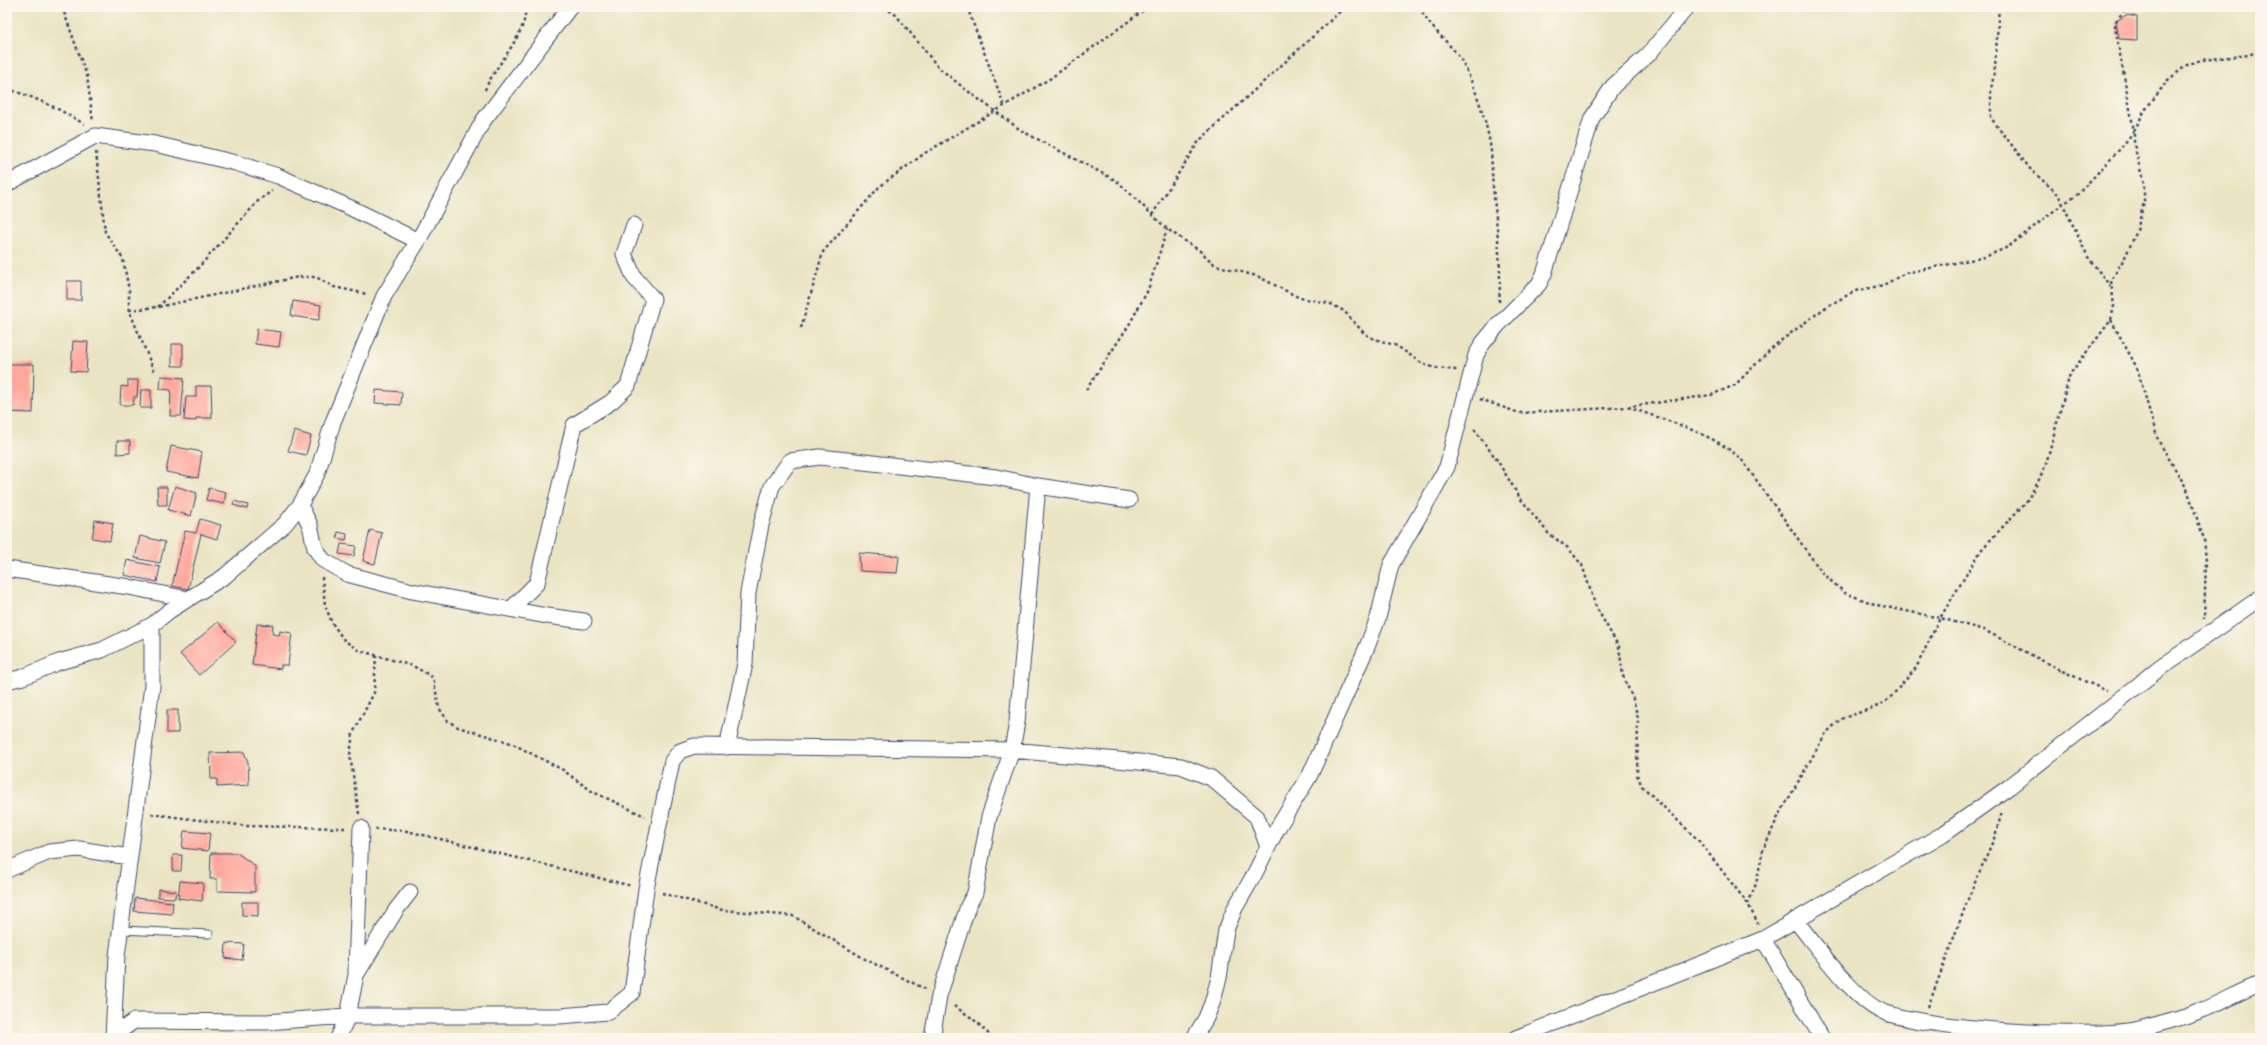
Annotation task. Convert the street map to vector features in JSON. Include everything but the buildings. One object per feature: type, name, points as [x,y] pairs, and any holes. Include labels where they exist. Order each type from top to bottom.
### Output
[{"type":"street","points":[[7,681],[23,677],[59,662],[102,650],[152,625],[158,618],[225,576],[285,524],[300,506],[317,474],[333,422],[384,296],[418,241],[483,121],[570,7]]},
{"type":"street","points":[[1194,1038],[1206,1018],[1212,1003],[1219,978],[1230,920],[1277,829],[1310,775],[1378,618],[1391,565],[1447,467],[1476,355],[1483,343],[1497,326],[1539,284],[1544,274],[1592,118],[1613,86],[1648,55],[1686,7]]},
{"type":"street","points":[[7,184],[94,133],[155,144],[236,163],[289,181],[418,241]]},
{"type":"street","points":[[511,609],[537,583],[574,425],[611,402],[628,386],[653,299],[634,277],[624,254],[634,226]]},
{"type":"street","points":[[727,747],[746,664],[748,593],[761,526],[772,486],[790,461],[820,457],[996,477],[1038,486],[1129,500]]},
{"type":"street","points":[[932,1038],[939,996],[968,906],[975,892],[989,817],[1012,750],[1017,722],[1038,486]]},
{"type":"street","points":[[300,506],[310,525],[315,548],[323,560],[347,574],[412,590],[584,621]]},
{"type":"street","points":[[7,569],[129,587],[188,599]]},
{"type":"street","points":[[1516,1038],[1763,939],[1943,834],[2009,787],[2120,699],[2205,635],[2260,598]]},
{"type":"street","points":[[113,1037],[117,956],[134,813],[152,686],[152,625]]},
{"type":"street","points":[[113,1037],[134,1021],[266,1022],[348,1016],[560,1016],[608,1012],[632,993],[646,889],[672,761],[680,750],[694,746],[1012,750],[1181,766],[1211,778],[1258,817],[1268,847]]},
{"type":"street","points":[[338,1038],[348,1016],[356,975],[361,828]]},
{"type":"street","points":[[7,870],[49,852],[80,849],[129,857]]},
{"type":"street","points":[[356,975],[396,910],[410,892]]},
{"type":"street","points":[[1795,920],[1849,986],[1877,1009],[1922,1022],[1944,1025],[2052,1032],[2097,1033],[2136,1030],[2204,1009],[2260,984]]},
{"type":"street","points":[[1763,939],[1822,1038]]},
{"type":"lane","points":[[121,930],[209,934]]},
{"type":"path","points":[[62,7],[87,76],[105,232],[108,238],[120,251],[123,259],[129,290],[128,310],[154,371]]},
{"type":"path","points":[[484,93],[490,78],[520,29],[525,7]]},
{"type":"path","points":[[884,7],[896,15],[938,67],[996,112],[1028,134],[1117,181],[1167,229],[1200,250],[1215,266],[1257,276],[1300,298],[1322,301],[1338,308],[1368,335],[1397,346],[1423,364],[1435,368],[1472,372]]},
{"type":"path","points":[[967,7],[1004,106]]},
{"type":"path","points":[[801,328],[823,252],[878,187],[925,152],[996,112],[1051,78],[1148,7]]},
{"type":"path","points":[[1152,215],[1199,141],[1345,7]]},
{"type":"path","points":[[1420,7],[1424,16],[1453,47],[1465,66],[1476,93],[1490,149],[1499,241],[1501,283],[1497,326]]},
{"type":"path","points":[[1748,904],[1756,884],[1763,850],[1777,819],[1826,732],[1841,719],[1878,706],[1889,699],[1916,668],[1940,618],[1982,549],[2026,502],[2037,484],[2048,456],[2070,374],[2111,320],[2114,306],[2110,286],[2082,247],[2064,203],[2058,194],[2031,170],[1991,118],[1991,90],[1995,67],[1999,7]]},
{"type":"path","points":[[2110,286],[2112,278],[2138,231],[2144,202],[2144,186],[2134,144],[2134,131],[2115,27],[2116,21],[2127,7]]},
{"type":"path","points":[[1466,393],[1501,408],[1519,413],[1627,407],[1711,395],[1735,385],[1775,345],[1826,307],[1855,290],[1884,286],[1905,272],[1985,257],[2008,247],[2064,203],[2075,197],[2121,148],[2134,131],[2151,100],[2168,80],[2186,65],[2201,60],[2249,55],[2260,50]]},
{"type":"path","points":[[7,89],[28,95],[62,110],[94,133]]},
{"type":"path","points":[[158,307],[198,268],[258,200],[289,181]]},
{"type":"path","points":[[1086,390],[1129,325],[1148,290],[1167,229]]},
{"type":"path","points":[[128,310],[158,307],[298,277],[316,277],[334,287],[384,296]]},
{"type":"path","points":[[2111,320],[2137,368],[2158,440],[2187,489],[2204,539],[2206,561],[2203,604],[2205,635]]},
{"type":"path","points":[[1627,407],[1711,439],[1731,449],[1742,460],[1823,574],[1845,592],[1877,605],[1940,618],[1984,630],[2120,699]]},
{"type":"path","points":[[1462,412],[1497,460],[1520,498],[1548,532],[1568,548],[1582,566],[1598,613],[1619,647],[1623,676],[1638,718],[1637,775],[1642,786],[1699,841],[1748,904],[1763,939]]},
{"type":"path","points":[[323,560],[322,583],[325,605],[332,623],[344,640],[358,650],[413,666],[431,676],[434,682],[442,714],[458,727],[511,743],[563,770],[593,792],[660,824]]},
{"type":"path","points":[[361,828],[350,755],[353,732],[374,693],[376,656]]},
{"type":"path","points":[[1922,1022],[1970,894],[1995,836],[2009,787]]},
{"type":"path","points":[[134,813],[247,826],[361,828],[406,831],[646,889],[722,910],[792,916],[865,959],[939,996],[972,1018],[993,1038]]}]
